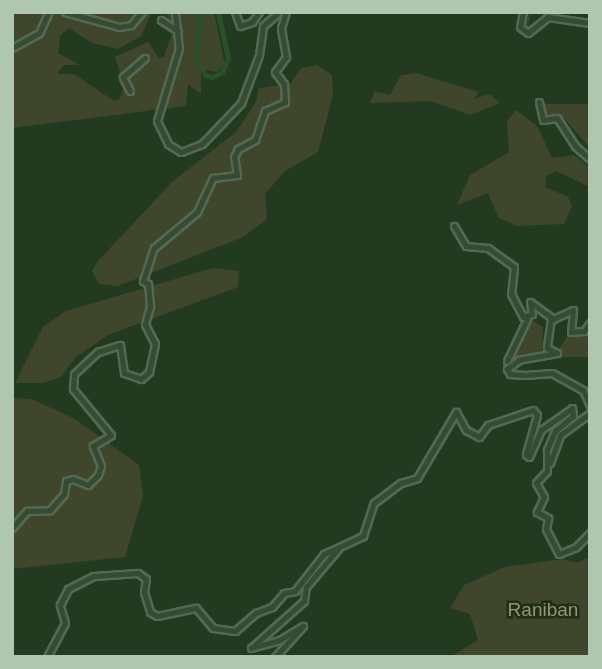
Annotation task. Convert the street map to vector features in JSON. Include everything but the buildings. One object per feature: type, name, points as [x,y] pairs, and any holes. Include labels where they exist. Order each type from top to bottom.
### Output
[{"type":"street","points":[[12,48],[39,33],[49,12]]},
{"type":"street","points":[[65,12],[119,27],[131,25],[142,12]]},
{"type":"street","points":[[175,12],[178,48],[157,121],[168,144],[181,152],[202,144],[243,100],[267,21],[267,12]]},
{"type":"street","points":[[235,12],[240,26],[252,22],[259,12]]},
{"type":"street","points":[[267,21],[279,12]]},
{"type":"street","points":[[12,528],[27,510],[50,510],[64,494],[66,481],[73,478],[88,485],[98,475],[102,466],[93,446],[111,435],[73,389],[74,374],[98,352],[120,345],[124,373],[141,379],[149,372],[155,344],[145,324],[150,306],[148,284],[143,281],[154,248],[197,212],[213,178],[237,175],[234,157],[238,149],[255,140],[265,111],[285,102],[284,84],[275,69],[286,57],[281,28],[286,12]]},
{"type":"street","points":[[523,12],[520,27],[528,33],[548,17],[590,23]]},
{"type":"street","points":[[161,20],[178,31]]},
{"type":"street","points":[[130,91],[123,77],[145,58]]},
{"type":"street","points":[[539,102],[543,120],[557,118],[575,146],[590,159]]},
{"type":"street","points":[[454,226],[466,246],[488,248],[514,267],[511,294],[527,319]]},
{"type":"street","points":[[507,360],[532,314],[530,302],[551,318],[562,316],[568,309],[572,310],[571,332],[584,331],[590,323]]},
{"type":"street","points":[[551,318],[547,348],[557,353],[519,360],[507,369],[525,376],[552,373],[583,390],[590,406]]},
{"type":"street","points":[[47,657],[65,623],[60,605],[68,589],[94,576],[138,573],[146,579],[150,612],[157,616],[196,608],[213,628],[233,632],[256,613],[272,607],[284,593],[295,592],[324,554],[367,532],[374,503],[401,483],[417,478],[436,450],[451,414],[456,412],[466,430],[479,437],[488,425],[533,410],[537,415],[526,454],[530,457],[541,430],[572,408],[573,416],[555,431],[547,450],[548,465]]},
{"type":"street","points":[[590,413],[558,438],[548,465],[536,483],[544,498],[537,512],[548,518],[546,529],[556,552],[573,549],[590,533]]},
{"type":"street","points":[[275,657],[303,626],[280,640],[251,648],[304,601],[306,587],[323,562],[344,544]]},
{"type":"green space","points":[[12,12],[152,12],[141,36],[118,49],[92,43],[69,28],[60,36],[58,53],[80,65],[64,65],[57,74],[74,74],[114,101],[120,98],[124,85],[115,57],[148,42],[159,58],[164,57],[173,30],[166,12],[214,12],[225,66],[216,72],[201,69],[201,94],[188,84],[186,106],[12,128]]},
{"type":"green space","points":[[317,65],[332,75],[333,95],[318,152],[285,171],[265,194],[267,219],[243,237],[118,286],[99,284],[92,271],[98,261],[173,181],[236,132],[256,102],[259,88],[290,84],[301,68]]},
{"type":"green space","points":[[416,73],[479,92],[473,99],[490,94],[500,103],[470,115],[431,101],[370,103],[375,91],[390,95],[401,75]]},
{"type":"green space","points":[[542,104],[590,104],[590,148],[563,117],[543,114]]},
{"type":"green space","points":[[516,110],[537,126],[552,158],[574,155],[590,168],[590,187],[556,171],[546,176],[545,187],[568,197],[572,206],[564,224],[517,226],[499,218],[488,193],[457,205],[470,175],[509,152],[507,121]]},
{"type":"green space","points":[[213,268],[239,271],[238,287],[108,335],[76,357],[61,377],[44,383],[15,383],[43,327],[66,311]]},
{"type":"green space","points":[[532,320],[543,327],[542,353],[512,357],[524,324]]},
{"type":"green space","points":[[590,332],[590,357],[553,357],[567,337]]},
{"type":"green space","points":[[12,398],[32,399],[75,419],[139,465],[143,496],[125,557],[12,569]]},
{"type":"green space","name":"Raniban","points":[[590,557],[590,657],[450,657],[478,640],[470,614],[450,608],[464,585],[505,567],[563,559],[577,563]]},
{"type":"waterway","points":[[200,12],[197,58],[205,75],[212,77],[222,72],[228,58],[218,12]]},
{"type":"waterway","points":[[527,28],[530,12]]}]
